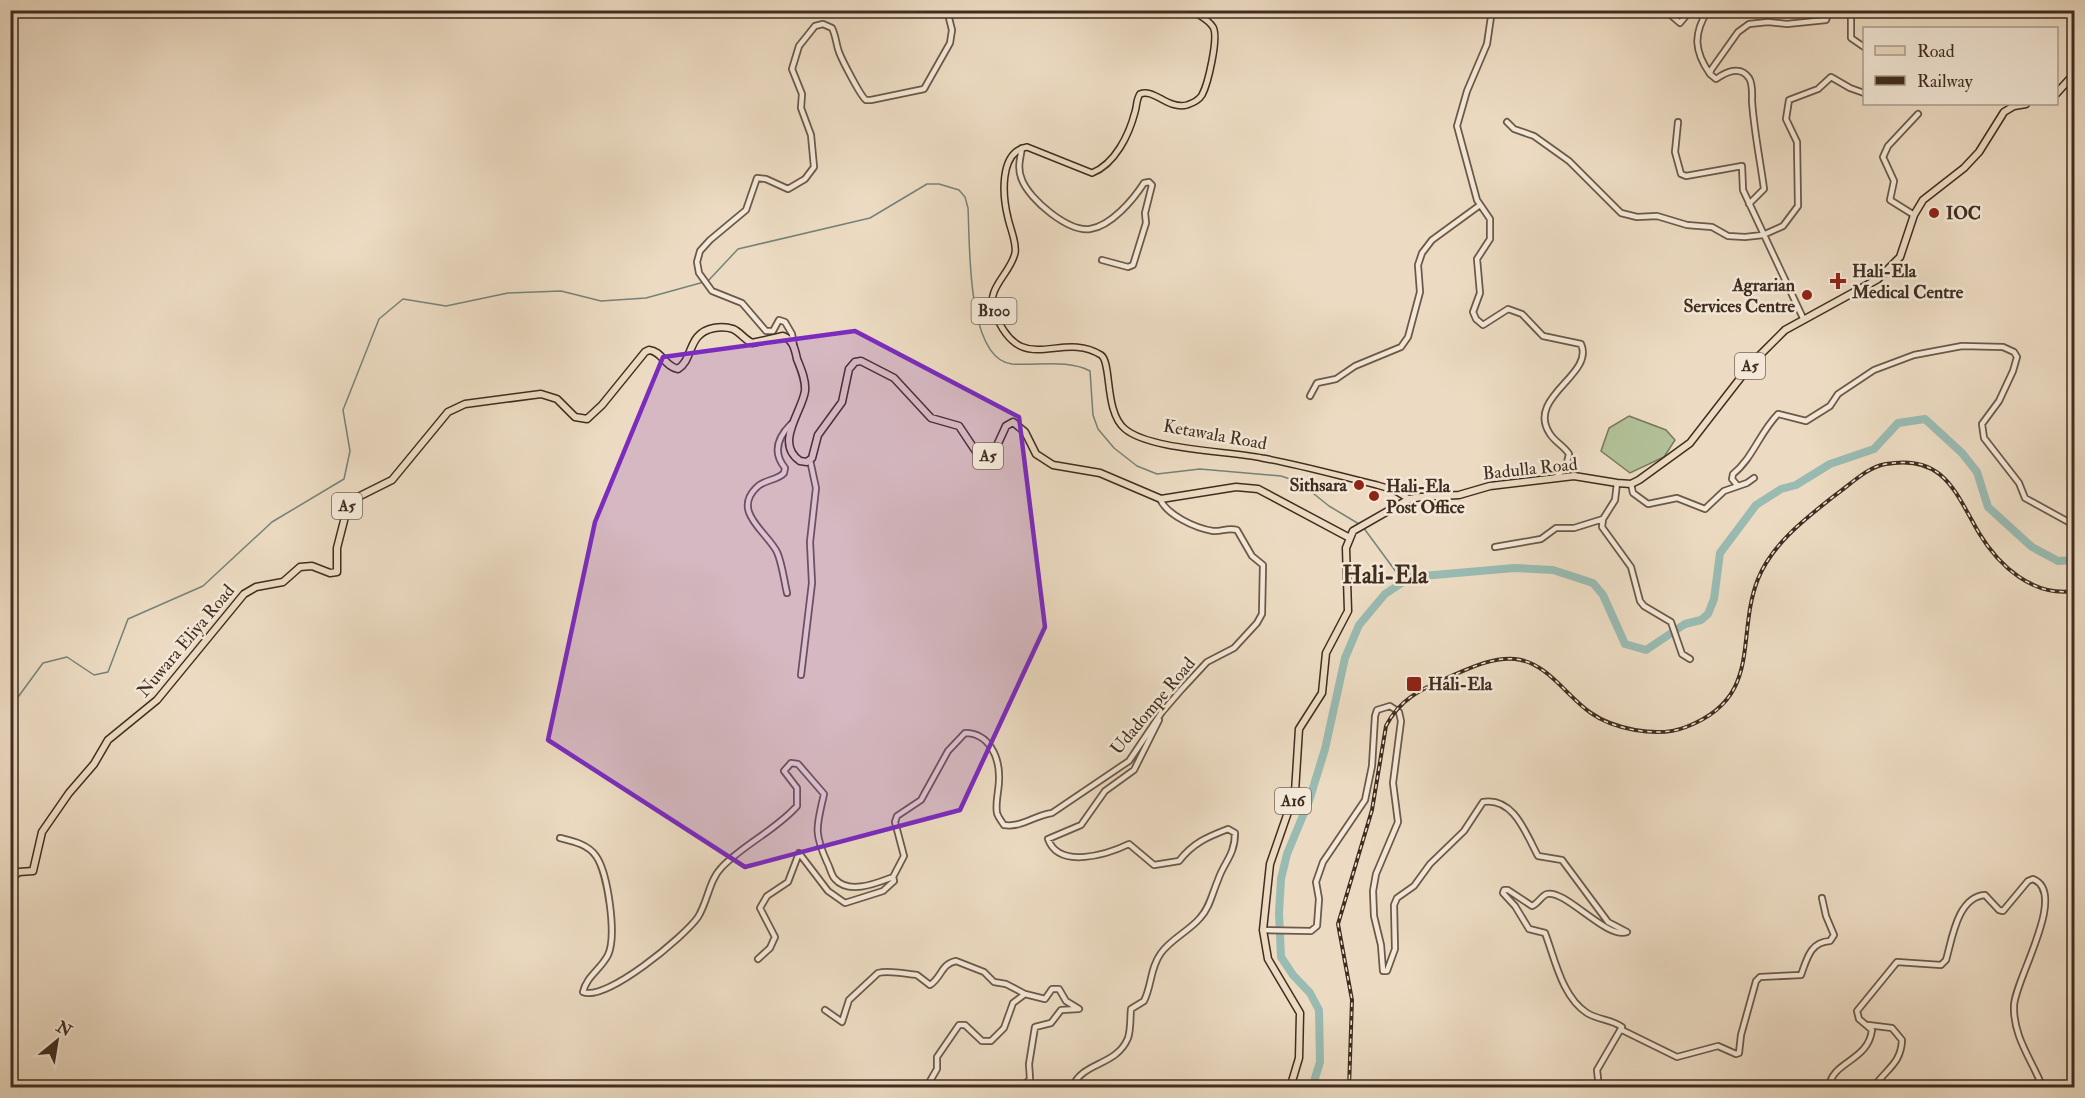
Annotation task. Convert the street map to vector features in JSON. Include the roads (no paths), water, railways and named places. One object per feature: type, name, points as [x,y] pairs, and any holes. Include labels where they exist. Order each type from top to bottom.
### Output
[{"type":"highway","points":[[2058,92],[2074,74]]},
{"type":"highway","name":"A5","points":[[1631,484],[1689,443],[1752,363],[1785,330],[1803,318],[1878,279],[1891,268],[1906,243],[1914,215],[1931,192],[1964,168],[1979,152],[2004,112],[2020,105]]},
{"type":"highway","name":"Nuwara Eliya Road","points":[[10,894],[14,876],[34,869],[42,832],[69,793],[94,764],[108,740],[157,700],[237,601],[249,590],[283,582],[300,567],[312,566],[332,574],[337,572],[337,548],[348,505],[356,498],[392,480],[448,412],[465,404],[541,394],[551,396],[575,417],[584,419],[602,405],[640,356],[648,350],[656,351],[669,366],[678,369],[683,366],[690,348],[701,333],[712,329],[730,328],[752,343],[783,336],[794,346]]},
{"type":"highway","points":[[794,346],[805,387],[802,403],[791,424],[792,452],[800,461],[810,460]]},
{"type":"highway","name":"A5","points":[[810,460],[818,435],[842,402],[849,369],[855,362],[861,361],[894,378],[931,418],[959,426],[977,453],[984,456],[994,452],[1006,426],[1013,422],[1024,430],[1033,451],[1047,462],[1100,473],[1160,499]]},
{"type":"highway","name":"Badulla Road","points":[[1348,537],[1354,530],[1409,499],[1459,495],[1490,486],[1574,476],[1631,484]]},
{"type":"highway","points":[[1160,499],[1236,487],[1258,489],[1348,537]]},
{"type":"highway","name":"A16","points":[[1290,1088],[1299,1058],[1300,1013],[1268,958],[1263,930],[1270,864],[1295,792],[1299,729],[1322,693],[1326,653],[1348,611],[1346,548],[1348,537]]},
{"type":"main road","points":[[1022,148],[1038,150],[1092,172],[1107,164],[1116,153],[1135,115],[1140,94],[1152,94],[1172,105],[1195,102],[1202,95],[1205,86],[1215,44],[1215,32],[1205,19],[1191,10]]},
{"type":"main road","name":"Ketawala Road","points":[[1022,148],[1014,157],[1002,182],[1003,198],[1015,250],[995,290],[992,308],[1011,341],[1028,349],[1074,348],[1103,356],[1107,363],[1107,388],[1117,422],[1131,434],[1181,448],[1273,460],[1377,485],[1394,490],[1409,499]]},
{"type":"street","points":[[794,346],[792,334],[785,322],[779,320],[773,331],[766,331],[742,303],[708,287],[697,262],[700,251],[746,210],[757,178],[766,179],[788,189],[805,179],[814,167],[811,135],[801,108],[802,94],[792,69],[800,46],[815,26],[823,24],[832,28],[839,52],[854,77],[859,93],[866,100],[871,100],[924,89],[950,43],[952,30],[947,10]]},
{"type":"street","points":[[1492,10],[1487,45],[1467,91],[1456,126],[1480,205],[1490,219],[1491,233],[1488,244],[1477,259],[1480,288],[1473,312],[1480,323],[1487,324],[1508,309],[1522,314],[1543,336],[1576,342],[1583,348],[1577,371],[1552,396],[1546,414],[1549,433],[1569,454],[1566,467],[1555,478]]},
{"type":"street","points":[[1665,10],[1680,23],[1685,17],[1685,10]]},
{"type":"street","points":[[1708,10],[1697,30],[1701,60],[1716,79],[1730,70],[1744,74],[1752,84],[1753,125],[1764,189],[1749,204]]},
{"type":"street","points":[[1710,74],[1738,32],[1749,24],[1768,22],[1788,24],[1826,20],[1830,10]]},
{"type":"street","points":[[1851,10],[1851,38],[1863,45]]},
{"type":"street","points":[[1507,122],[1514,129],[1533,136],[1569,161],[1621,213],[1637,217],[1657,216],[1687,225],[1712,227],[1728,236],[1763,235],[1783,226],[1798,206],[1797,142],[1786,120],[1789,100],[1818,89],[1831,77],[1863,93]]},
{"type":"street","points":[[1914,215],[1890,200],[1894,181],[1883,157],[1888,146],[1918,114]]},
{"type":"street","points":[[1677,122],[1675,152],[1680,174],[1703,174],[1740,165],[1743,189],[1749,204],[1803,318]]},
{"type":"street","points":[[1022,148],[1018,167],[1022,182],[1042,204],[1069,227],[1091,229],[1114,218],[1123,211],[1144,183],[1149,182],[1152,185],[1145,213],[1146,223],[1133,265],[1128,267],[1102,260]]},
{"type":"street","points":[[1310,396],[1317,383],[1336,379],[1355,366],[1401,347],[1408,337],[1420,292],[1418,265],[1422,253],[1432,240],[1480,205]]},
{"type":"street","points":[[1738,486],[1732,479],[1733,474],[1740,469],[1758,444],[1768,424],[1778,414],[1806,421],[1830,406],[1838,394],[1874,370],[1914,355],[1962,346],[2003,347],[2014,352],[2016,362],[1999,401],[1984,417],[1982,430],[1984,438],[2019,483],[2025,498],[2074,525]]},
{"type":"street","points":[[787,593],[776,551],[750,519],[748,504],[750,495],[757,486],[784,473],[785,468],[778,460],[777,448],[781,434],[791,424]]},
{"type":"street","points":[[801,675],[812,583],[810,542],[816,488],[810,460]]},
{"type":"street","points":[[1631,484],[1633,493],[1648,504],[1677,498],[1705,509],[1724,491],[1754,478]]},
{"type":"street","points":[[1617,483],[1615,500],[1603,519],[1602,527],[1631,567],[1640,600],[1644,606],[1671,622],[1682,654],[1690,659]]},
{"type":"street","name":"Udadompe Road","points":[[893,878],[904,856],[895,822],[897,816],[921,800],[948,751],[965,733],[979,734],[987,739],[992,747],[999,778],[997,814],[1004,825],[1015,827],[1070,802],[1086,788],[1129,761],[1162,712],[1207,662],[1234,648],[1257,623],[1262,614],[1263,565],[1252,556],[1237,530],[1214,531],[1196,526],[1174,514],[1160,499]]},
{"type":"street","points":[[1495,547],[1541,539],[1556,528],[1574,528],[1603,519]]},
{"type":"street","points":[[1263,930],[1314,931],[1317,926],[1319,899],[1316,882],[1328,853],[1360,811],[1365,800],[1372,766],[1375,716],[1383,706],[1390,706],[1399,712],[1401,722],[1393,783],[1398,822],[1376,874],[1373,891],[1374,916],[1381,945],[1383,971],[1387,971],[1395,949],[1394,905],[1397,898],[1414,886],[1430,864],[1464,831],[1478,806],[1483,802],[1505,806],[1518,818],[1538,856],[1562,860],[1608,922],[1627,932],[1608,931],[1589,914],[1553,894],[1544,895],[1532,906],[1508,890],[1504,890],[1503,893],[1515,906],[1529,929],[1545,933],[1573,998],[1589,1014],[1613,1020],[1622,1027],[1622,1030],[1677,1057],[1718,1046],[1736,1054],[1739,1053],[1741,1035],[1756,981],[1760,977],[1797,978],[1801,975],[1807,956],[1815,946],[1821,942],[1830,941],[1834,935],[1822,898]]},
{"type":"street","points":[[1072,1088],[1079,1074],[1108,1062],[1122,1048],[1129,1036],[1131,1009],[1144,1001],[1148,993],[1151,972],[1162,952],[1200,919],[1212,900],[1218,878],[1228,863],[1235,843],[1235,833],[1228,828],[1202,838],[1190,847],[1179,861],[1154,865],[1129,844],[1102,855],[1080,857],[1059,852],[1049,843],[1048,839],[1081,825],[1105,791],[1134,770],[1162,712]]},
{"type":"street","points":[[560,838],[579,843],[596,856],[611,908],[611,947],[585,985],[584,994],[599,992],[628,978],[671,944],[698,917],[718,872],[731,857],[797,806],[797,789],[784,771],[791,763],[798,764],[824,794],[816,828],[818,843],[834,879],[844,886],[856,887],[893,878],[894,881],[883,891],[845,903],[828,891],[799,853],[788,882],[767,896],[760,908],[775,937],[770,948],[758,959]]},
{"type":"street","points":[[1873,1088],[1897,1063],[1902,1053],[1902,1040],[1892,1028],[1868,1025],[1859,1019],[1857,1011],[1898,962],[1941,965],[1946,960],[1958,919],[1969,901],[1985,896],[2003,911],[2028,881],[2033,879],[2042,885],[2045,914],[2023,970],[2013,1004],[2017,1033],[2043,1088]]},
{"type":"street","points":[[825,1010],[842,1022],[849,1000],[878,973],[883,971],[903,976],[917,975],[930,985],[936,981],[944,966],[957,961],[984,972],[994,982],[1006,984],[1024,994],[1045,999],[1052,989],[1059,989],[1066,1001],[1079,1008],[1061,1010],[1051,1023],[1035,1027],[1032,1033],[1029,1064],[1030,1079],[1022,1088]]},
{"type":"street","points":[[926,1088],[937,1069],[937,1057],[957,1028],[965,1025],[982,1041],[991,1041],[1004,1028],[1013,1003],[1024,994]]},
{"type":"street","points":[[1829,1088],[1830,1077],[1835,1070],[1855,1059],[1865,1047],[1872,1034],[1868,1025]]},
{"type":"street","points":[[1599,1088],[1597,1070],[1622,1030]]},
{"type":"waterway","points":[[708,281],[738,249],[870,218],[927,184],[939,184],[959,190],[965,197],[968,208],[971,271],[978,321],[986,342],[997,357],[1012,364],[1062,364],[1090,371],[1093,415],[1098,429],[1114,448],[1137,466],[1157,474],[1200,469],[1281,476],[1299,482],[1329,506],[1359,524]]},
{"type":"waterway","points":[[10,708],[43,663],[67,657],[94,675],[108,672],[128,619],[203,586],[272,522],[344,479],[350,451],[343,410],[379,319],[403,299],[446,306],[508,293],[561,291],[601,301],[646,298],[704,282]]},
{"type":"waterway","points":[[1312,1088],[1320,1062],[1319,1010],[1310,993],[1293,975],[1281,957],[1279,913],[1281,879],[1287,854],[1309,801],[1325,749],[1345,658],[1359,625],[1385,594],[1411,577],[1514,568],[1553,570],[1593,583],[1603,595],[1625,644],[1646,650],[1685,624],[1701,620],[1708,614],[1714,599],[1720,553],[1756,505],[1781,489],[1796,485],[1830,464],[1874,449],[1898,423],[1925,419],[1962,453],[1977,472],[1988,507],[2032,547],[2058,561],[2074,560]]},
{"type":"waterway","points":[[1363,527],[1402,580]]},
{"type":"railway","points":[[1349,1088],[1352,1000],[1338,924],[1372,810],[1386,726],[1397,709],[1412,696],[1437,682],[1480,664],[1515,659],[1537,666],[1582,706],[1607,722],[1648,732],[1686,727],[1711,714],[1727,699],[1737,682],[1743,664],[1752,601],[1758,579],[1772,554],[1790,533],[1834,496],[1865,473],[1886,464],[1906,462],[1922,465],[1935,471],[1945,479],[1987,545],[2007,567],[2031,584],[2059,592],[2074,591]]},
{"type":"place","name":"IOC","points":[[1934,213]]},
{"type":"place","name":"Hali-Ela Medical Centre","points":[[1838,281]]},
{"type":"place","name":"Agrarian Services Centre","points":[[1807,295]]},
{"type":"place","name":"Sithsara","points":[[1359,485]]},
{"type":"place","name":"Hali-Ela Post Office","points":[[1374,496]]},
{"type":"place","name":"Hali-Ela","points":[[1414,684]]},
{"type":"district","name":"Hali-Ela","points":[[1385,575]]}]
